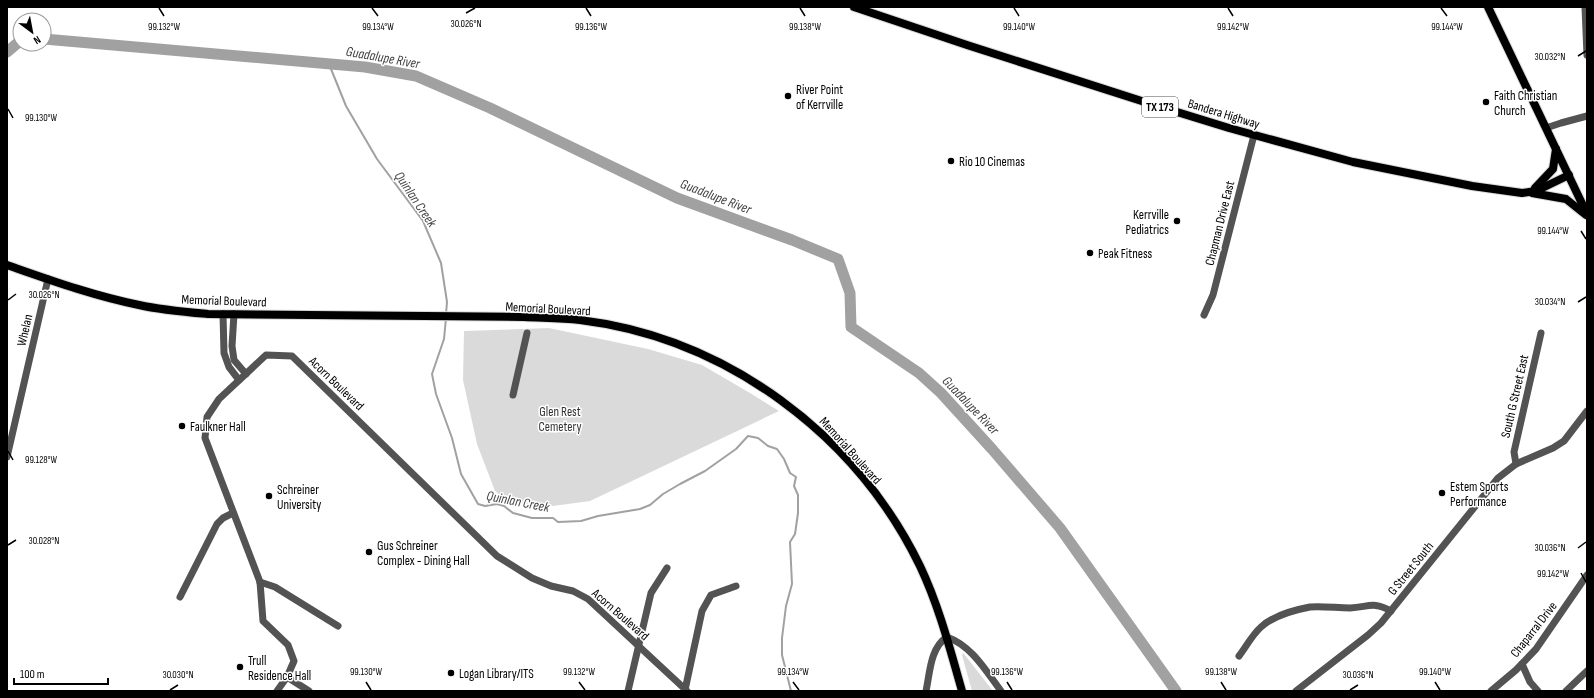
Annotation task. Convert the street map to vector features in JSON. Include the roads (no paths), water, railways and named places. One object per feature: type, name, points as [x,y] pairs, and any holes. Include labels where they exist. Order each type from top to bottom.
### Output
[{"type":"main road","name":"Bandera Highway","points":[[854,7],[1113,92],[1254,135],[1353,162],[1472,186],[1522,193],[1529,192],[1569,175]]},
{"type":"main road","points":[[1488,7],[1587,215]]},
{"type":"main road","points":[[1529,192],[1541,183],[1552,170],[1556,149]]},
{"type":"main road","points":[[1529,192],[1566,199],[1587,215]]},
{"type":"main road","name":"Memorial Boulevard","points":[[7,265],[48,280],[95,294],[139,305],[184,312],[223,314],[492,318],[524,317],[580,320],[639,332],[682,346],[714,360],[756,382],[813,425],[861,476],[886,509],[920,566],[947,637],[962,691]]},
{"type":"street","points":[[1585,7],[1587,55]]},
{"type":"street","points":[[1546,128],[1587,116]]},
{"type":"street","name":"Chapman Drive East","points":[[1204,315],[1213,295],[1254,135]]},
{"type":"street","name":"Whelan","points":[[7,457],[48,280]]},
{"type":"street","points":[[223,314],[224,353],[229,367],[239,380]]},
{"type":"street","points":[[234,314],[232,346],[234,360],[246,374]]},
{"type":"street","points":[[513,395],[526,333]]},
{"type":"street","name":"South G Street East","points":[[1516,464],[1514,452],[1541,333]]},
{"type":"street","name":"Acorn Boulevard","points":[[277,691],[287,677],[294,661],[288,646],[264,621],[260,582],[205,438],[207,417],[219,399],[266,355],[292,356],[497,556],[532,578],[551,586],[573,591],[588,599],[686,690]]},
{"type":"street","name":"G Street South","points":[[1296,691],[1368,635],[1391,611],[1495,481],[1516,464],[1553,448],[1564,441],[1587,411]]},
{"type":"street","points":[[180,597],[218,524],[223,518],[233,513]]},
{"type":"street","points":[[628,691],[651,593],[667,568]]},
{"type":"street","name":"Chaparral Drive","points":[[1491,691],[1522,664],[1536,649],[1587,575]]},
{"type":"street","points":[[260,582],[275,587],[338,626]]},
{"type":"street","points":[[686,690],[702,611],[712,595],[736,586]]},
{"type":"street","points":[[1239,656],[1261,627],[1294,611],[1310,608],[1349,608],[1375,604],[1383,606],[1391,611]]},
{"type":"street","points":[[926,691],[935,651],[947,637],[965,646],[975,656],[1001,691]]},
{"type":"street","points":[[1522,664],[1530,682],[1538,691]]},
{"type":"street","points":[[1566,691],[1587,671]]},
{"type":"street","points":[[287,677],[309,691]]},
{"type":"waterway","name":"Guadalupe River","points":[[52,40],[365,67],[416,76],[490,108],[677,198],[792,240],[838,259],[850,293],[851,327],[919,373],[941,393],[992,449],[1060,528],[1176,691]]},
{"type":"waterway","name":"Guadalupe River","points":[[7,52],[12,48]]},
{"type":"waterway","name":"Quinlan Creek","points":[[329,64],[346,106],[377,159],[423,221],[441,263],[447,302],[446,314]]},
{"type":"waterway","name":"Quinlan Creek","points":[[446,318],[444,339],[432,374],[436,394],[452,438],[461,474],[478,504],[485,506],[497,504],[504,506],[513,513],[532,518],[553,518],[558,522],[581,521],[598,516],[640,509],[650,505],[663,494],[705,471],[736,449],[748,436],[758,438],[768,446],[777,449],[784,459],[790,473],[796,477],[794,486],[798,495],[798,513],[795,534],[790,542],[792,584],[786,606],[782,638],[782,655],[791,691]]},
{"type":"place","name":"River Point of Kerrville","points":[[788,96]]},
{"type":"place","name":"Faith Christian Church","points":[[1486,102]]},
{"type":"place","name":"Rio 10 Cinemas","points":[[951,161]]},
{"type":"place","name":"Kerrville Pediatrics","points":[[1177,221]]},
{"type":"place","name":"Peak Fitness","points":[[1090,253]]},
{"type":"place","name":"Faulkner Hall","points":[[182,426]]},
{"type":"place","name":"Estem Sports Performance","points":[[1442,493]]},
{"type":"place","name":"Schreiner University","points":[[269,496]]},
{"type":"place","name":"Gus Schreiner Complex - Dining Hall","points":[[369,552]]},
{"type":"place","name":"Trull Residence Hall","points":[[240,667]]},
{"type":"place","name":"Logan Library/ITS","points":[[451,673]]},
{"type":"park label","name":"Glen Rest Cemetery","points":[[560,418]]}]
